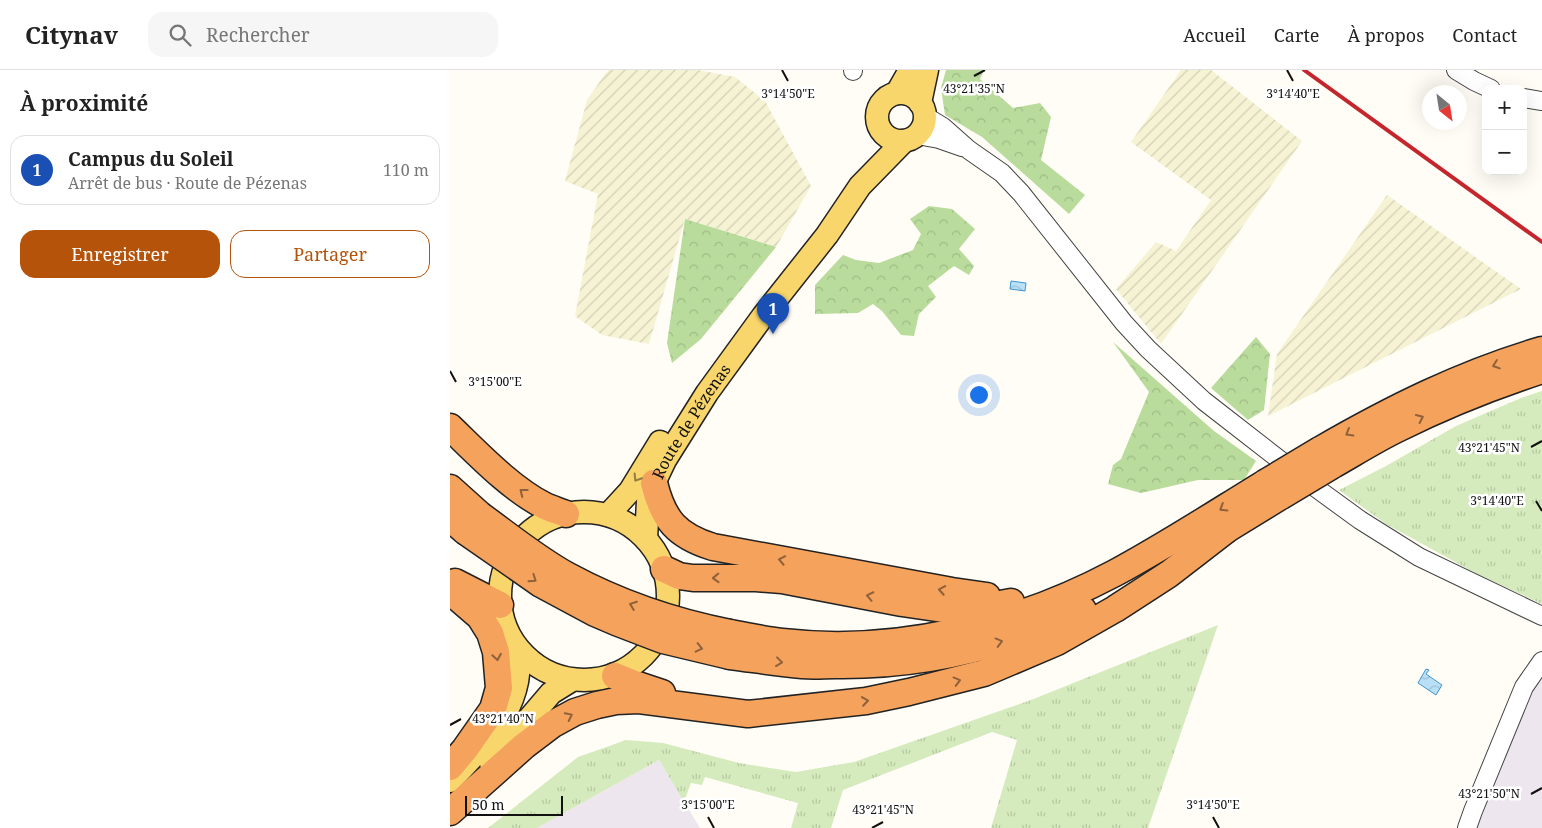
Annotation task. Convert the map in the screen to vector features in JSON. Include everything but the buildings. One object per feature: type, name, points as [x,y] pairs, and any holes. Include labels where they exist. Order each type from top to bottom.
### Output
[{"type":"highway","points":[[1325,458],[1365,424],[1426,393],[1486,368],[1542,350]]},
{"type":"highway","points":[[450,488],[465,521],[540,584],[595,613],[663,640],[730,644],[783,642],[830,644],[905,640],[950,633],[1035,609],[1115,573],[1273,489],[1325,458],[1446,406],[1542,370]]},
{"type":"highway","points":[[450,427],[492,467],[529,497],[566,514]]},
{"type":"highway","points":[[654,483],[657,497],[671,523],[681,533],[697,542],[713,547],[952,591],[1025,599]]},
{"type":"highway","points":[[450,812],[524,746],[553,724],[575,712],[597,705],[616,701],[639,700],[748,714],[866,701],[919,690],[984,673],[1020,659],[1057,642],[1115,609],[1169,574],[1226,530],[1273,489]]},
{"type":"highway","points":[[730,644],[803,665],[890,664],[952,654],[1008,640],[1062,620],[1139,582],[1226,530]]},
{"type":"highway","points":[[664,569],[679,576],[693,578],[782,580],[902,603],[950,610],[985,607],[1025,599],[1115,573]]},
{"type":"highway","points":[[450,579],[500,605]]},
{"type":"highway","points":[[450,591],[480,617],[490,633],[496,652],[499,680],[499,688],[493,709],[450,767]]},
{"type":"highway","points":[[615,676],[653,690],[703,702],[746,706],[819,706]]},
{"type":"main road","points":[[897,93],[910,70]]},
{"type":"main road","points":[[917,124],[910,95],[897,93],[888,96],[879,107],[877,120],[880,129],[885,136],[892,140],[917,124],[927,70]]},
{"type":"main road","name":"Route de Pézenas","points":[[646,539],[648,501],[654,483],[665,460],[707,393],[763,316],[827,236],[860,186],[917,124]]},
{"type":"main road","name":"Route de Pézenas","points":[[860,186],[874,152],[880,129]]},
{"type":"main road","name":"Route de Pézenas","points":[[608,515],[630,491],[694,388],[726,350],[763,316]]},
{"type":"main road","points":[[585,512],[608,515],[629,524],[646,539],[656,552],[668,583],[666,616],[662,629],[644,656],[615,676],[598,680],[572,680],[558,677],[534,664],[512,642],[505,627],[500,605],[502,574],[506,562],[516,545],[537,526],[566,514],[585,512]]},
{"type":"main road","points":[[450,781],[489,738],[503,718],[515,691],[519,651]]},
{"type":"main road","points":[[450,808],[552,693],[572,680]]},
{"type":"street","points":[[1456,70],[1482,85]]},
{"type":"street","points":[[1527,99],[1542,101]]},
{"type":"street","points":[[917,124],[939,139],[969,150],[1002,173],[1015,186],[1124,323],[1148,349],[1204,401],[1312,485],[1360,520],[1419,558],[1542,616]]},
{"type":"street","points":[[1468,828],[1473,811],[1524,687],[1542,661]]},
{"type":"shaded area","points":[[609,70],[698,70],[735,77],[765,101],[811,186],[776,247],[685,219],[649,344],[602,335],[575,316],[598,194],[565,181],[587,100]]},
{"type":"shaded area","points":[[1181,70],[1211,70],[1302,141],[1161,344],[1116,289],[1156,242],[1176,251],[1211,200],[1131,142]]},
{"type":"shaded area","points":[[1387,195],[1521,289],[1268,416],[1277,354]]},
{"type":"shaded area","points":[[1542,650],[1542,828],[1467,828],[1468,824]]},
{"type":"shaded area","points":[[659,760],[700,828],[537,828]]},
{"type":"green space","points":[[946,70],[984,70],[980,79],[1013,108],[1040,103],[1051,117],[1041,160],[1085,195],[1069,214],[982,137],[945,115],[941,88]]},
{"type":"green space","points":[[929,206],[952,209],[975,229],[959,249],[974,266],[969,275],[954,266],[928,286],[936,297],[919,314],[914,336],[901,335],[882,311],[873,304],[858,313],[815,314],[815,285],[843,255],[856,260],[879,263],[913,250],[921,234],[910,219]]},
{"type":"green space","points":[[685,219],[776,247],[701,339],[672,363],[667,343]]},
{"type":"green space","points":[[1256,337],[1270,354],[1264,410],[1248,420],[1211,388]]},
{"type":"green space","points":[[1113,342],[1214,431],[1256,461],[1244,480],[1198,480],[1141,493],[1108,484],[1113,465],[1121,459],[1149,392]]},
{"type":"green space","points":[[1542,391],[1542,604],[1477,574],[1386,524],[1339,490],[1456,426]]},
{"type":"green space","points":[[1218,625],[1148,828],[991,828],[1017,740],[992,732],[843,790],[831,828],[791,828],[798,803],[705,777],[702,785],[691,783],[684,802],[659,760],[537,828],[488,828],[578,757],[626,740],[663,743],[739,763],[796,772],[854,762],[1031,700]]},
{"type":"water","points":[[1011,281],[1026,283],[1025,291],[1010,289]]},
{"type":"water","points":[[1426,669],[1429,670],[1426,674],[1442,685],[1436,695],[1418,683]]},
{"type":"railway","points":[[1304,70],[1542,242]]},
{"type":"place","name":"Campus du Soleil","points":[[773,334]]}]
